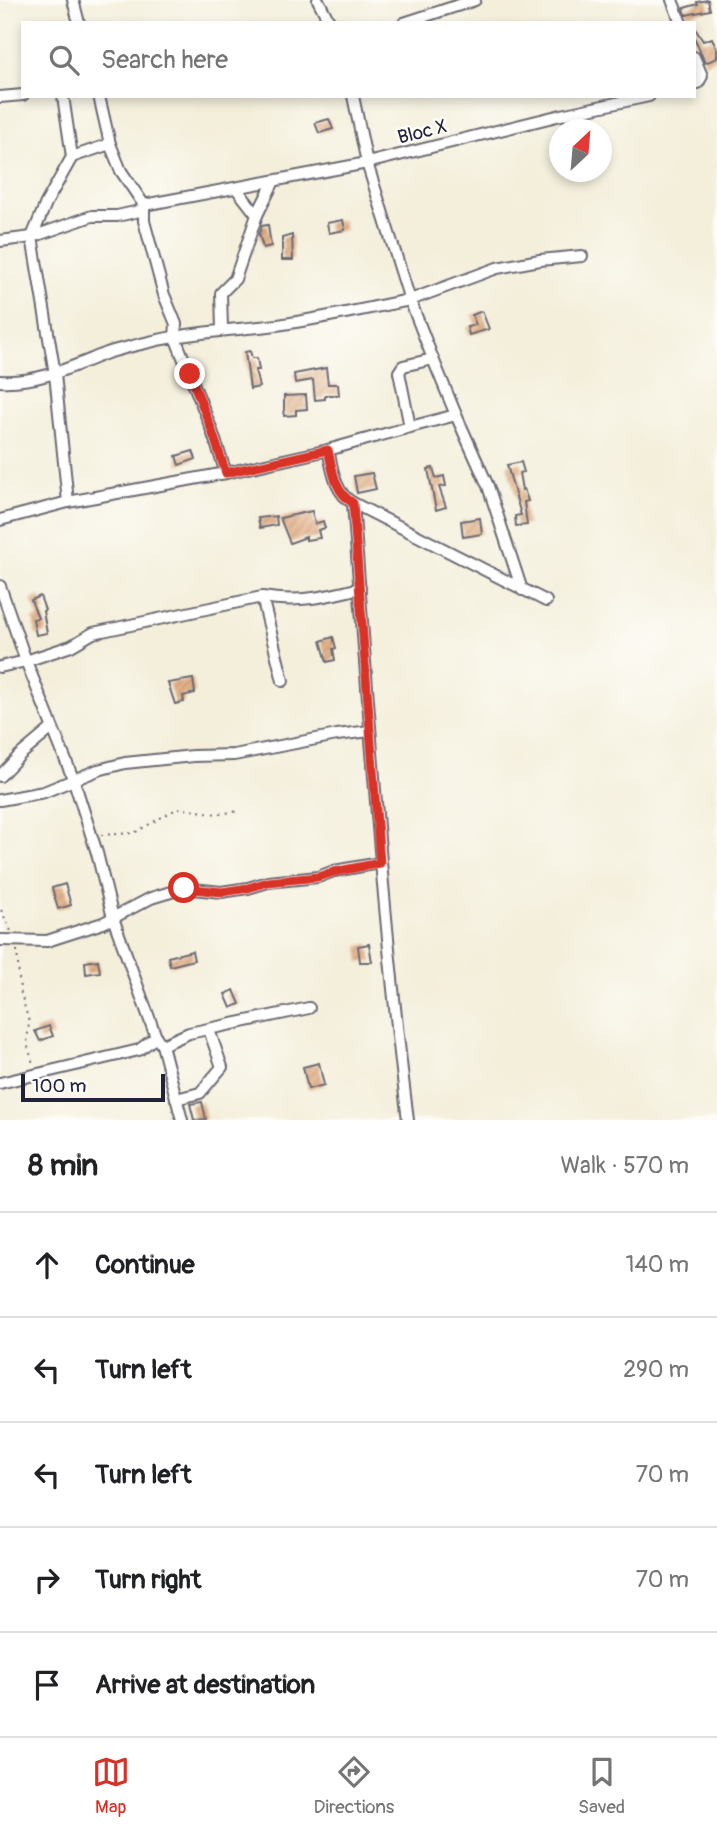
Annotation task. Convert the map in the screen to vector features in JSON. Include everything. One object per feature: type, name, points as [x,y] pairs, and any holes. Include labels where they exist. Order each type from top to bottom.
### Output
[{"type":"street","points":[[73,0],[78,21]]},
{"type":"street","points":[[409,21],[449,4],[475,0]]},
{"type":"street","points":[[672,0],[680,21]]},
{"type":"street","points":[[320,4],[329,21]]},
{"type":"street","points":[[696,62],[702,76],[697,82]]},
{"type":"street","points":[[0,97],[21,95]]},
{"type":"street","points":[[62,98],[72,157],[32,237],[55,374],[68,502]]},
{"type":"street","points":[[99,98],[110,144],[121,171],[144,207],[148,237],[164,295],[176,324],[175,337],[226,473]]},
{"type":"street","points":[[353,98],[367,163],[410,300],[488,486],[522,590]]},
{"type":"street","name":"Bloc X","points":[[0,241],[32,237],[80,218],[117,216],[144,207],[367,163],[640,98]]},
{"type":"street","points":[[72,157],[110,144]]},
{"type":"street","points":[[222,329],[221,293],[235,279],[257,215],[274,181]]},
{"type":"street","points":[[236,188],[257,215]]},
{"type":"street","points":[[0,381],[20,382],[55,374],[109,352],[175,337],[222,329],[269,326],[410,300],[497,268],[582,256]]},
{"type":"street","points":[[410,427],[399,372],[403,366],[433,359]]},
{"type":"street","points":[[0,520],[68,502],[226,473],[328,450],[456,415]]},
{"type":"street","points":[[328,450],[338,489],[345,498],[546,600]]},
{"type":"street","points":[[353,503],[391,991],[408,1120]]},
{"type":"street","points":[[0,586],[51,729],[74,781],[97,853],[113,918],[159,1041],[182,1120]]},
{"type":"street","points":[[0,667],[71,646],[93,633],[262,597],[287,601],[311,600],[360,588]]},
{"type":"street","points":[[262,597],[283,681]]},
{"type":"street","points":[[0,776],[51,729]]},
{"type":"street","points":[[0,800],[44,792],[125,763],[234,755],[370,731]]},
{"type":"street","points":[[0,940],[47,941],[113,918],[151,898],[184,888],[222,892],[268,882],[318,877],[380,863]]},
{"type":"street","points":[[0,1083],[139,1050],[189,1033],[310,1008]]},
{"type":"street","points":[[176,1099],[200,1093],[222,1068],[209,1030]]},
{"type":"path","points":[[90,834],[112,836],[134,832],[178,808],[217,814],[240,811]]},
{"type":"path","points":[[2,910],[19,959],[20,990],[29,1022],[27,1042],[36,1074]]},
{"type":"building","points":[[708,0],[710,10],[686,15],[684,8]]},
{"type":"building","points":[[696,30],[703,41],[712,38],[717,49],[717,58],[705,63],[696,42]]},
{"type":"building","points":[[329,119],[333,129],[319,133],[315,123]]},
{"type":"building","points":[[343,220],[345,230],[329,233],[327,223]]},
{"type":"building","points":[[268,225],[271,246],[263,248],[259,234],[262,226]]},
{"type":"building","points":[[292,235],[293,260],[282,260],[282,238]]},
{"type":"building","points":[[482,311],[489,329],[469,335],[467,327],[476,325],[472,315]]},
{"type":"building","points":[[250,351],[252,358],[257,358],[259,370],[255,370],[259,387],[250,389],[245,352]]},
{"type":"building","points":[[326,368],[328,384],[338,384],[339,395],[325,395],[325,399],[315,400],[313,380],[295,383],[294,374]]},
{"type":"building","points":[[306,395],[307,409],[296,410],[296,415],[284,416],[284,396]]},
{"type":"building","points":[[193,451],[196,459],[179,465],[176,456]]},
{"type":"building","points":[[521,462],[524,472],[519,473],[522,490],[524,489],[528,501],[524,502],[527,525],[516,526],[515,516],[521,515],[507,465]]},
{"type":"building","points":[[433,468],[436,478],[444,476],[446,486],[439,487],[446,507],[436,510],[428,469]]},
{"type":"building","points":[[372,473],[376,489],[357,493],[354,476]]},
{"type":"building","points":[[312,511],[315,524],[323,521],[325,528],[318,530],[320,538],[306,540],[306,537],[290,543],[280,518]]},
{"type":"building","points":[[276,516],[277,525],[260,528],[258,518]]},
{"type":"building","points":[[480,518],[482,534],[463,537],[461,521]]},
{"type":"building","points":[[40,596],[45,610],[47,633],[36,635],[33,619],[38,618],[31,600]]},
{"type":"building","points":[[333,637],[335,660],[327,662],[321,641]]},
{"type":"building","points":[[193,679],[195,693],[183,696],[184,702],[175,704],[168,683]]},
{"type":"building","points":[[65,884],[71,905],[58,909],[52,888]]},
{"type":"building","points":[[369,944],[372,962],[360,962],[358,946]]},
{"type":"building","points":[[192,951],[194,960],[170,966],[168,957]]},
{"type":"building","points":[[98,960],[100,972],[86,974],[85,962]]},
{"type":"building","points":[[234,990],[240,1004],[231,1008],[225,994]]},
{"type":"building","points":[[49,1026],[53,1036],[40,1041],[35,1031]]},
{"type":"building","points":[[319,1063],[324,1085],[308,1089],[303,1067]]},
{"type":"building","points":[[202,1102],[206,1119],[194,1120],[190,1104]]},
{"type":"route","points":[[184,888],[222,892],[279,880],[318,877],[380,863],[353,503],[338,489],[328,450],[226,473],[190,374]]}]
